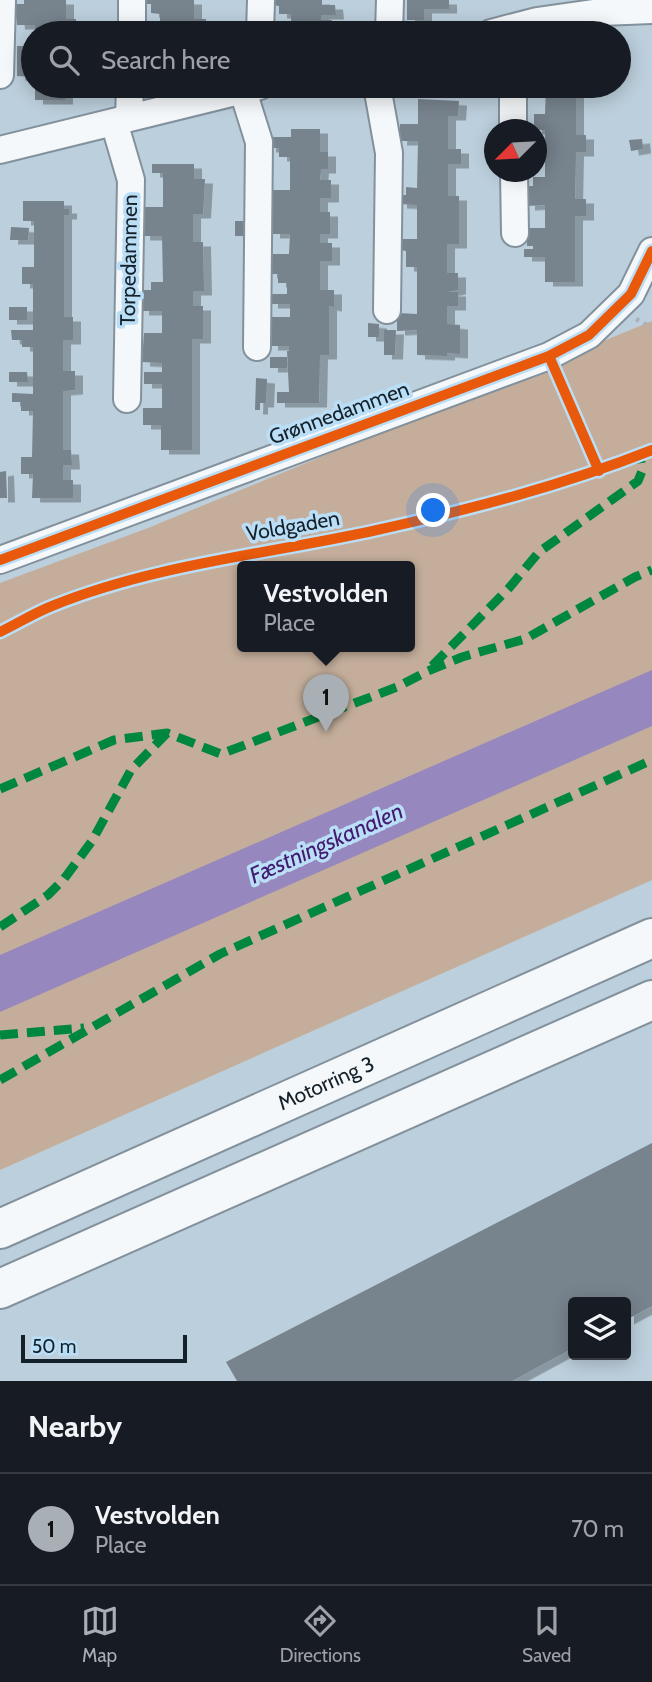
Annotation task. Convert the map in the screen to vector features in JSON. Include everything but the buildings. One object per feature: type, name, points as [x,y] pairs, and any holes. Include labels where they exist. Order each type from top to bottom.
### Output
[{"type":"highway","name":"Motorring 3","points":[[0,1229],[652,938]]},
{"type":"highway","points":[[0,1289],[652,1000]]},
{"type":"street","points":[[0,75],[2,0]]},
{"type":"street","points":[[132,0],[132,21]]},
{"type":"street","points":[[260,21],[261,0]]},
{"type":"street","points":[[389,21],[390,0]]},
{"type":"street","points":[[537,21],[601,12],[652,10]]},
{"type":"street","name":"Torpedammen","points":[[127,98],[121,120],[131,180],[127,399]]},
{"type":"street","points":[[0,150],[210,98]]},
{"type":"street","points":[[252,98],[259,142],[257,347]]},
{"type":"street","points":[[379,98],[389,153],[387,310]]},
{"type":"street","points":[[513,98],[513,119]]},
{"type":"street","points":[[514,182],[515,233]]},
{"type":"street","name":"Grønnedammen","points":[[0,559],[549,356],[589,335],[631,294],[652,251]]},
{"type":"shaded area","points":[[652,321],[652,880],[0,1170],[0,583],[148,528]]},
{"type":"water","name":"Fæstningskanalen","points":[[652,670],[652,726],[0,1012],[0,955]]},
{"type":"marked path","points":[[432,666],[509,588],[539,552],[638,481],[642,471],[640,455]]},
{"type":"marked path","points":[[0,789],[114,740],[167,733],[221,754],[397,687],[462,657],[525,639],[652,570]]},
{"type":"marked path","points":[[0,927],[48,895],[64,879],[92,841],[131,770],[167,733]]},
{"type":"marked path","points":[[0,1080],[220,954],[652,760]]},
{"type":"marked path","points":[[0,1035],[84,1028]]},
{"type":"cycle path","points":[[0,560],[549,356],[589,335],[631,294],[652,251]]},
{"type":"cycle path","points":[[549,356],[599,471]]},
{"type":"cycle path","name":"Voldgaden","points":[[0,632],[52,606],[131,580],[447,514],[550,486],[652,450]]},
{"type":"place","name":"Vestvolden","points":[[326,732]]}]
